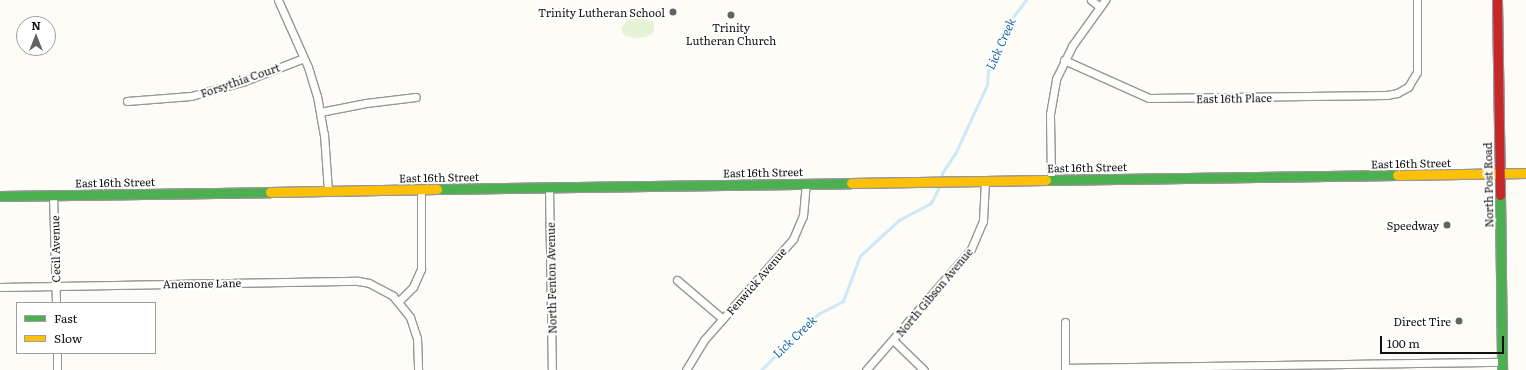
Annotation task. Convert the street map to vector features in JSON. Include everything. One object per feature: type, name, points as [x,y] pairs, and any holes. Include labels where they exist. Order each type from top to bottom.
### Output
[{"type":"street","points":[[278,0],[304,58],[320,112],[328,190]]},
{"type":"street","points":[[1091,0],[1100,7]]},
{"type":"street","points":[[1051,180],[1051,106],[1064,60],[1105,0]]},
{"type":"street","name":"East 16th Place","points":[[1064,60],[1137,95],[1156,99],[1387,95],[1397,93],[1410,84],[1418,64],[1417,0]]},
{"type":"street","name":"North Post Road","points":[[1497,0],[1502,366]]},
{"type":"street","name":"Forsythia Court","points":[[127,101],[191,96],[242,82],[304,58]]},
{"type":"street","points":[[320,112],[366,102],[416,97]]},
{"type":"street","name":"East 16th Street","points":[[0,196],[1526,173]]},
{"type":"street","name":"North Gibson Avenue","points":[[866,370],[971,249],[984,213],[985,180]]},
{"type":"street","name":"Fenwick Avenue","points":[[686,370],[700,347],[793,239],[804,212],[806,183]]},
{"type":"street","name":"North Fenton Avenue","points":[[549,187],[552,370]]},
{"type":"street","points":[[418,370],[416,331],[410,317],[399,301],[413,287],[422,265],[421,189]]},
{"type":"street","name":"Cecil Avenue","points":[[53,195],[56,302]]},
{"type":"street","points":[[677,280],[723,319]]},
{"type":"street","name":"Anemone Lane","points":[[0,287],[358,281],[376,286],[399,301]]},
{"type":"street","points":[[1065,322],[1065,369],[1502,366]]},
{"type":"street","points":[[893,340],[924,370]]},
{"type":"street","points":[[57,354],[57,370]]},
{"type":"green space","points":[[629,18],[653,21],[654,32],[646,37],[635,38],[626,36],[622,33],[622,27]]},
{"type":"waterway","name":"Lick Creek","points":[[942,178],[942,173],[955,154],[987,85],[988,71],[1009,34],[1010,21],[1026,0]]},
{"type":"waterway","name":"Lick Creek","points":[[761,370],[818,314],[843,301],[860,256],[899,220],[931,203],[939,187]]},
{"type":"traffic: fast","points":[[1046,180],[1397,175]]},
{"type":"traffic: fast","points":[[437,189],[851,183]]},
{"type":"traffic: fast","points":[[0,196],[270,192]]},
{"type":"traffic: fast","points":[[1500,195],[1502,370]]},
{"type":"traffic: slow","points":[[1397,175],[1526,173]]},
{"type":"traffic: slow","points":[[851,183],[1046,180]]},
{"type":"traffic: slow","points":[[270,192],[437,189]]},
{"type":"traffic: jam","points":[[1497,0],[1500,195]]},
{"type":"place","name":"Trinity Lutheran School","points":[[673,12]]},
{"type":"place","name":"Trinity Lutheran Church","points":[[731,15]]},
{"type":"place","name":"Speedway","points":[[1447,225]]},
{"type":"place","name":"Direct Tire","points":[[1459,321]]}]
